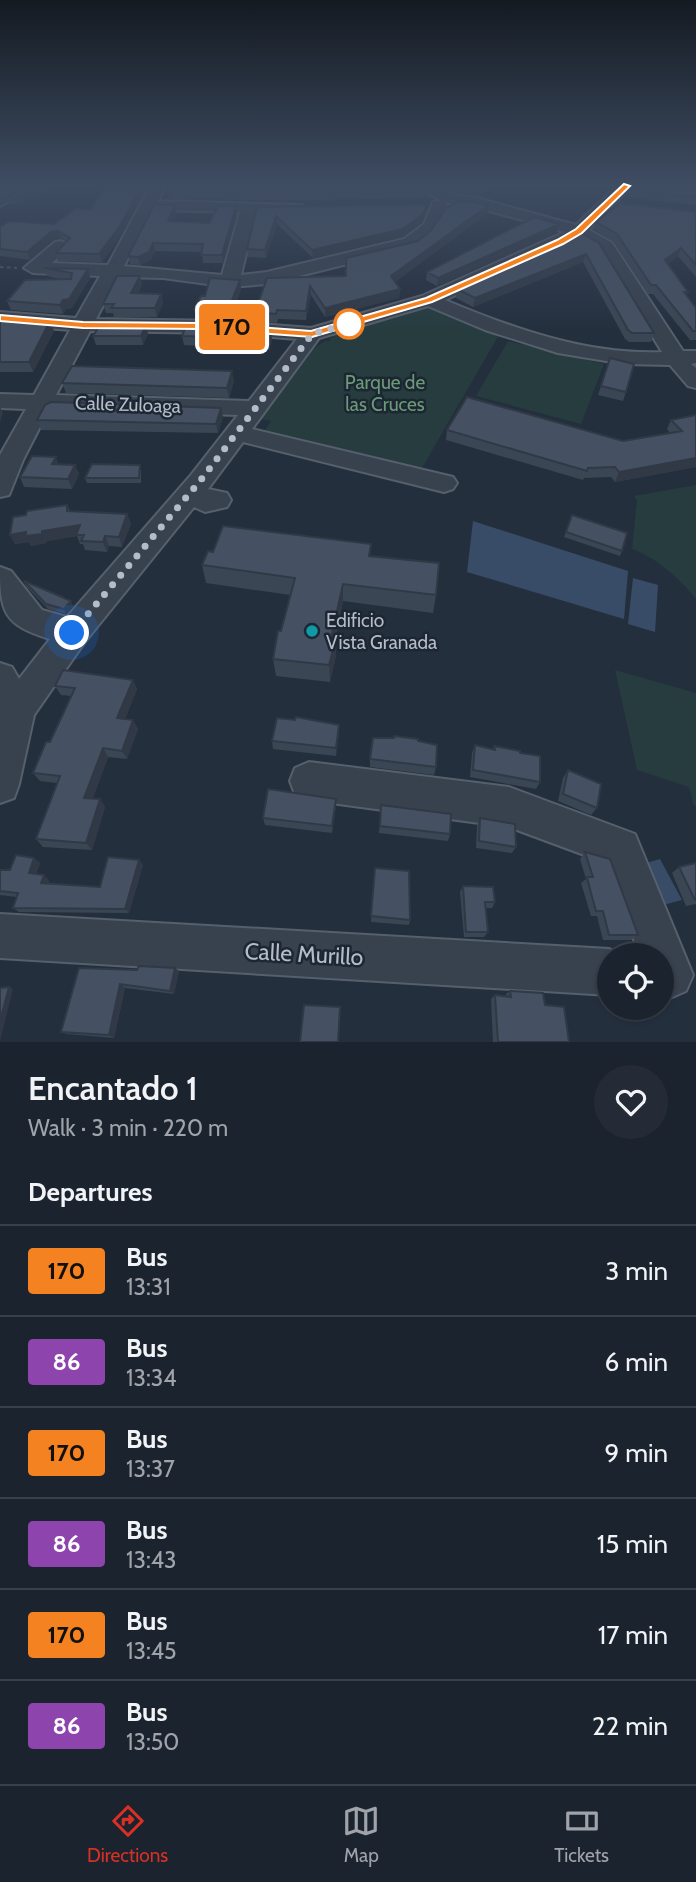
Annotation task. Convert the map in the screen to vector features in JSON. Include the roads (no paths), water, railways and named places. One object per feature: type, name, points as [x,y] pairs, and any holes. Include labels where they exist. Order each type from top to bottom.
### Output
[{"type":"street","points":[[0,488],[10,460],[133,234]]},
{"type":"street","points":[[230,281],[242,234]]},
{"type":"street","points":[[61,246],[30,268],[114,268],[230,281],[267,278],[410,243],[425,234]]},
{"type":"street","points":[[0,318],[83,325],[224,327],[312,334],[429,300],[500,270],[574,234]]},
{"type":"street","points":[[583,234],[611,253],[687,358]]},
{"type":"street","points":[[429,300],[495,328],[566,349],[619,359],[687,358]]},
{"type":"street","points":[[0,783],[18,709],[72,633],[205,495],[236,433],[312,334]]},
{"type":"street","points":[[687,358],[683,368],[696,381]]},
{"type":"street","name":"Calle Zuloaga","points":[[0,401],[256,408]]},
{"type":"street","points":[[236,433],[444,483]]},
{"type":"street","points":[[0,579],[31,620],[72,633]]},
{"type":"street","points":[[0,678],[18,709]]},
{"type":"street","points":[[309,781],[509,807],[621,848],[676,975]]},
{"type":"street","name":"Calle Murillo","points":[[0,936],[597,971]]},
{"type":"water","points":[[473,521],[628,571],[624,619],[467,572]]},
{"type":"water","points":[[633,578],[658,585],[655,632],[628,624]]},
{"type":"water","points":[[660,859],[682,900],[663,905],[643,864]]},
{"type":"place","name":"Edificio Vista Granada","points":[[312,631]]},
{"type":"park label","name":"Parque de las Cruces","points":[[385,393]]}]
